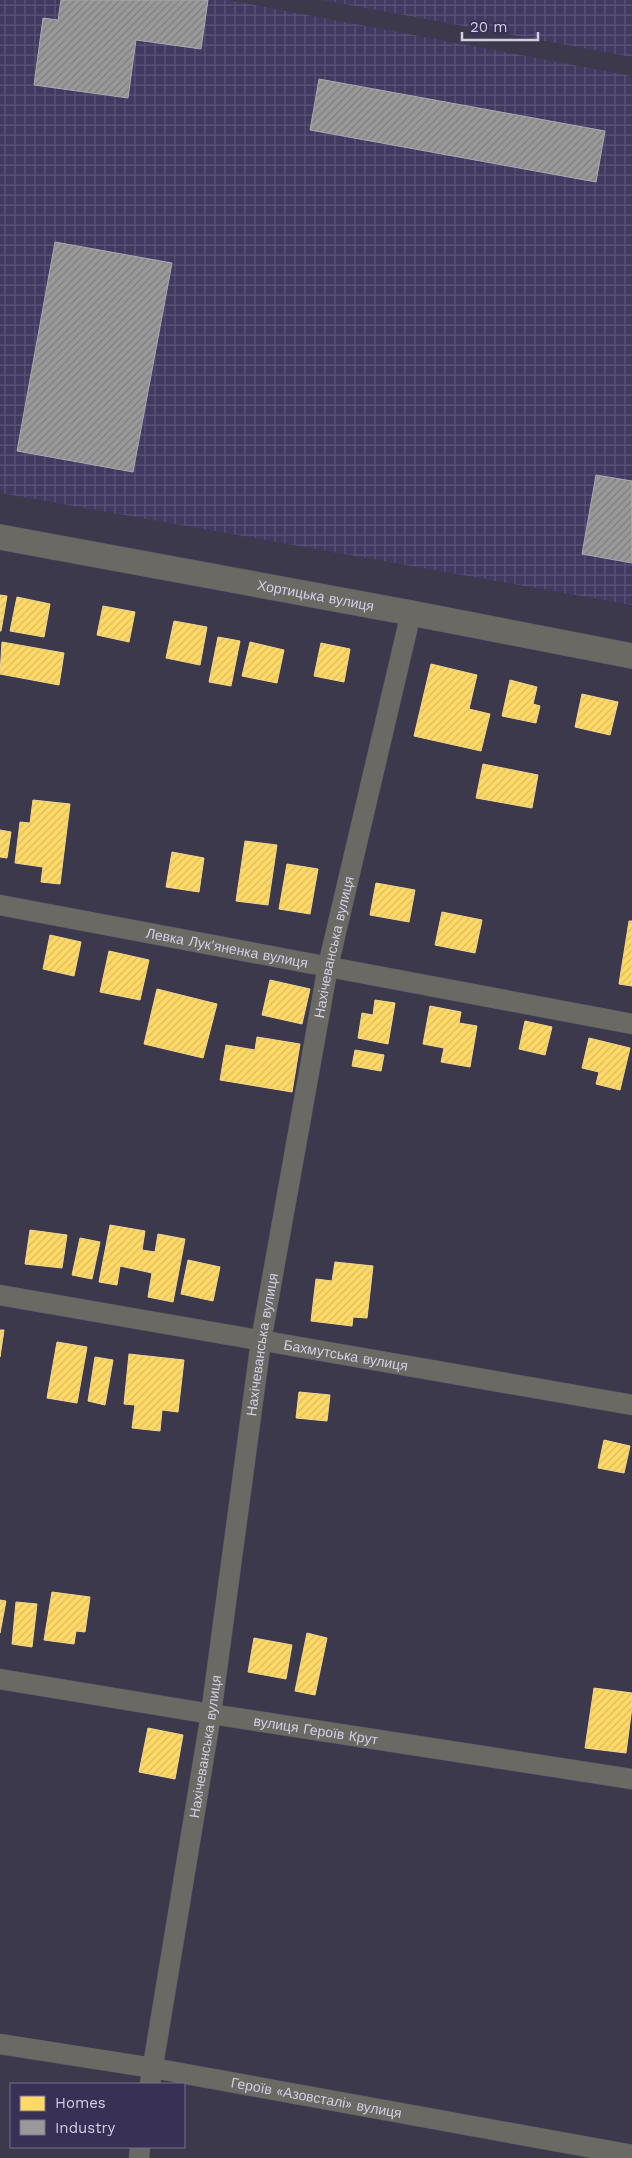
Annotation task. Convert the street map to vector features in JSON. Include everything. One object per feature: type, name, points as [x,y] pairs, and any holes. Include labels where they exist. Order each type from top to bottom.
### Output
[{"type":"street","name":"Хортицька вулиця","points":[[0,537],[632,656]]},
{"type":"street","name":"Нахічеванська вулиця","points":[[151,2076],[211,1714],[261,1340],[328,966],[411,613]]},
{"type":"street","name":"Левка Лук'яненка вулиця","points":[[0,905],[632,1024]]},
{"type":"street","name":"Бахмутська вулиця","points":[[0,1295],[632,1405]]},
{"type":"street","name":"вулиця Героїв Крут","points":[[0,1679],[632,1780]]},
{"type":"street","name":"Героїв «Азовсталі» вулиця","points":[[0,2044],[151,2076],[632,2154]]},
{"type":"shaded area","points":[[0,0],[228,0],[632,76],[632,605],[0,493]]},
{"type":"shaded area","points":[[322,0],[632,0],[632,57]]},
{"type":"building: Homes","points":[[0,595],[7,596],[1,631],[0,631]]},
{"type":"building: Homes","points":[[17,597],[50,604],[44,637],[10,631]]},
{"type":"building: Homes","points":[[103,606],[135,612],[129,642],[97,635]]},
{"type":"building: Homes","points":[[174,621],[207,627],[200,665],[166,658]]},
{"type":"building: Homes","points":[[218,637],[240,641],[231,686],[209,682]]},
{"type":"building: Homes","points":[[2,642],[64,653],[59,685],[0,674]]},
{"type":"building: Homes","points":[[250,642],[284,650],[277,683],[242,676]]},
{"type":"building: Homes","points":[[321,643],[350,649],[344,682],[314,676]]},
{"type":"building: Homes","points":[[431,664],[477,675],[469,709],[490,714],[481,751],[414,736]]},
{"type":"building: Homes","points":[[510,680],[537,687],[533,704],[540,706],[536,723],[502,716]]},
{"type":"building: Homes","points":[[582,694],[618,702],[610,735],[575,727]]},
{"type":"building: Homes","points":[[483,764],[538,775],[532,808],[476,798]]},
{"type":"building: Homes","points":[[33,800],[70,804],[60,884],[41,882],[43,867],[15,863],[20,822],[30,823]]},
{"type":"building: Homes","points":[[0,830],[11,832],[7,858],[0,857]]},
{"type":"building: Homes","points":[[245,841],[277,845],[268,905],[236,901]]},
{"type":"building: Homes","points":[[172,852],[204,858],[199,892],[166,887]]},
{"type":"building: Homes","points":[[287,864],[318,869],[310,914],[279,909]]},
{"type":"building: Homes","points":[[376,883],[415,890],[409,922],[370,915]]},
{"type":"building: Homes","points":[[442,912],[482,920],[475,953],[435,945]]},
{"type":"building: Homes","points":[[629,921],[632,921],[632,986],[619,984]]},
{"type":"building: Homes","points":[[50,935],[81,942],[74,976],[43,969]]},
{"type":"building: Homes","points":[[109,951],[149,960],[140,1000],[100,992]]},
{"type":"building: Homes","points":[[270,980],[310,989],[302,1024],[262,1015]]},
{"type":"building: Homes","points":[[157,989],[217,1004],[203,1058],[144,1044]]},
{"type":"building: Homes","points":[[375,1000],[395,1003],[388,1044],[358,1038],[362,1013],[373,1015]]},
{"type":"building: Homes","points":[[430,1006],[461,1012],[459,1023],[477,1026],[470,1067],[441,1062],[444,1048],[423,1044]]},
{"type":"building: Homes","points":[[525,1021],[552,1027],[545,1055],[519,1049]]},
{"type":"building: Homes","points":[[257,1037],[300,1044],[292,1092],[220,1080],[226,1045],[255,1050]]},
{"type":"building: Homes","points":[[589,1038],[630,1048],[620,1090],[596,1084],[599,1072],[582,1068]]},
{"type":"building: Homes","points":[[355,1050],[384,1055],[381,1071],[352,1066]]},
{"type":"building: Homes","points":[[110,1225],[145,1231],[142,1250],[155,1252],[158,1234],[185,1239],[173,1302],[148,1297],[152,1273],[120,1266],[117,1285],[99,1282]]},
{"type":"building: Homes","points":[[30,1230],[67,1235],[62,1268],[25,1264]]},
{"type":"building: Homes","points":[[80,1238],[100,1242],[92,1279],[72,1275]]},
{"type":"building: Homes","points":[[188,1260],[220,1267],[213,1301],[181,1294]]},
{"type":"building: Homes","points":[[335,1262],[373,1266],[367,1318],[353,1317],[352,1326],[311,1321],[316,1279],[332,1281]]},
{"type":"building: Homes","points":[[0,1330],[4,1330],[0,1357]]},
{"type":"building: Homes","points":[[57,1342],[87,1347],[77,1403],[47,1398]]},
{"type":"building: Homes","points":[[129,1354],[184,1360],[178,1412],[162,1410],[160,1431],[132,1428],[135,1405],[124,1404]]},
{"type":"building: Homes","points":[[95,1357],[113,1360],[105,1405],[88,1401]]},
{"type":"building: Homes","points":[[299,1392],[330,1395],[327,1421],[296,1418]]},
{"type":"building: Homes","points":[[604,1440],[630,1446],[624,1473],[598,1468]]},
{"type":"building: Homes","points":[[52,1592],[90,1597],[85,1632],[76,1631],[74,1644],[44,1640]]},
{"type":"building: Homes","points":[[0,1600],[6,1601],[0,1633]]},
{"type":"building: Homes","points":[[16,1602],[37,1604],[32,1647],[12,1644]]},
{"type":"building: Homes","points":[[307,1633],[327,1638],[315,1695],[295,1691]]},
{"type":"building: Homes","points":[[254,1638],[292,1645],[286,1679],[248,1672]]},
{"type":"building: Homes","points":[[594,1688],[632,1693],[626,1753],[585,1748]]},
{"type":"building: Homes","points":[[148,1728],[183,1735],[175,1779],[139,1772]]},
{"type":"building: Industry","points":[[61,0],[208,0],[201,49],[136,40],[128,98],[34,85],[43,18],[58,20]]},
{"type":"building: Industry","points":[[319,79],[605,131],[596,182],[310,130]]},
{"type":"building: Industry","points":[[55,242],[172,263],[133,472],[17,451]]},
{"type":"building: Industry","points":[[596,475],[632,481],[632,563],[582,554]]}]
